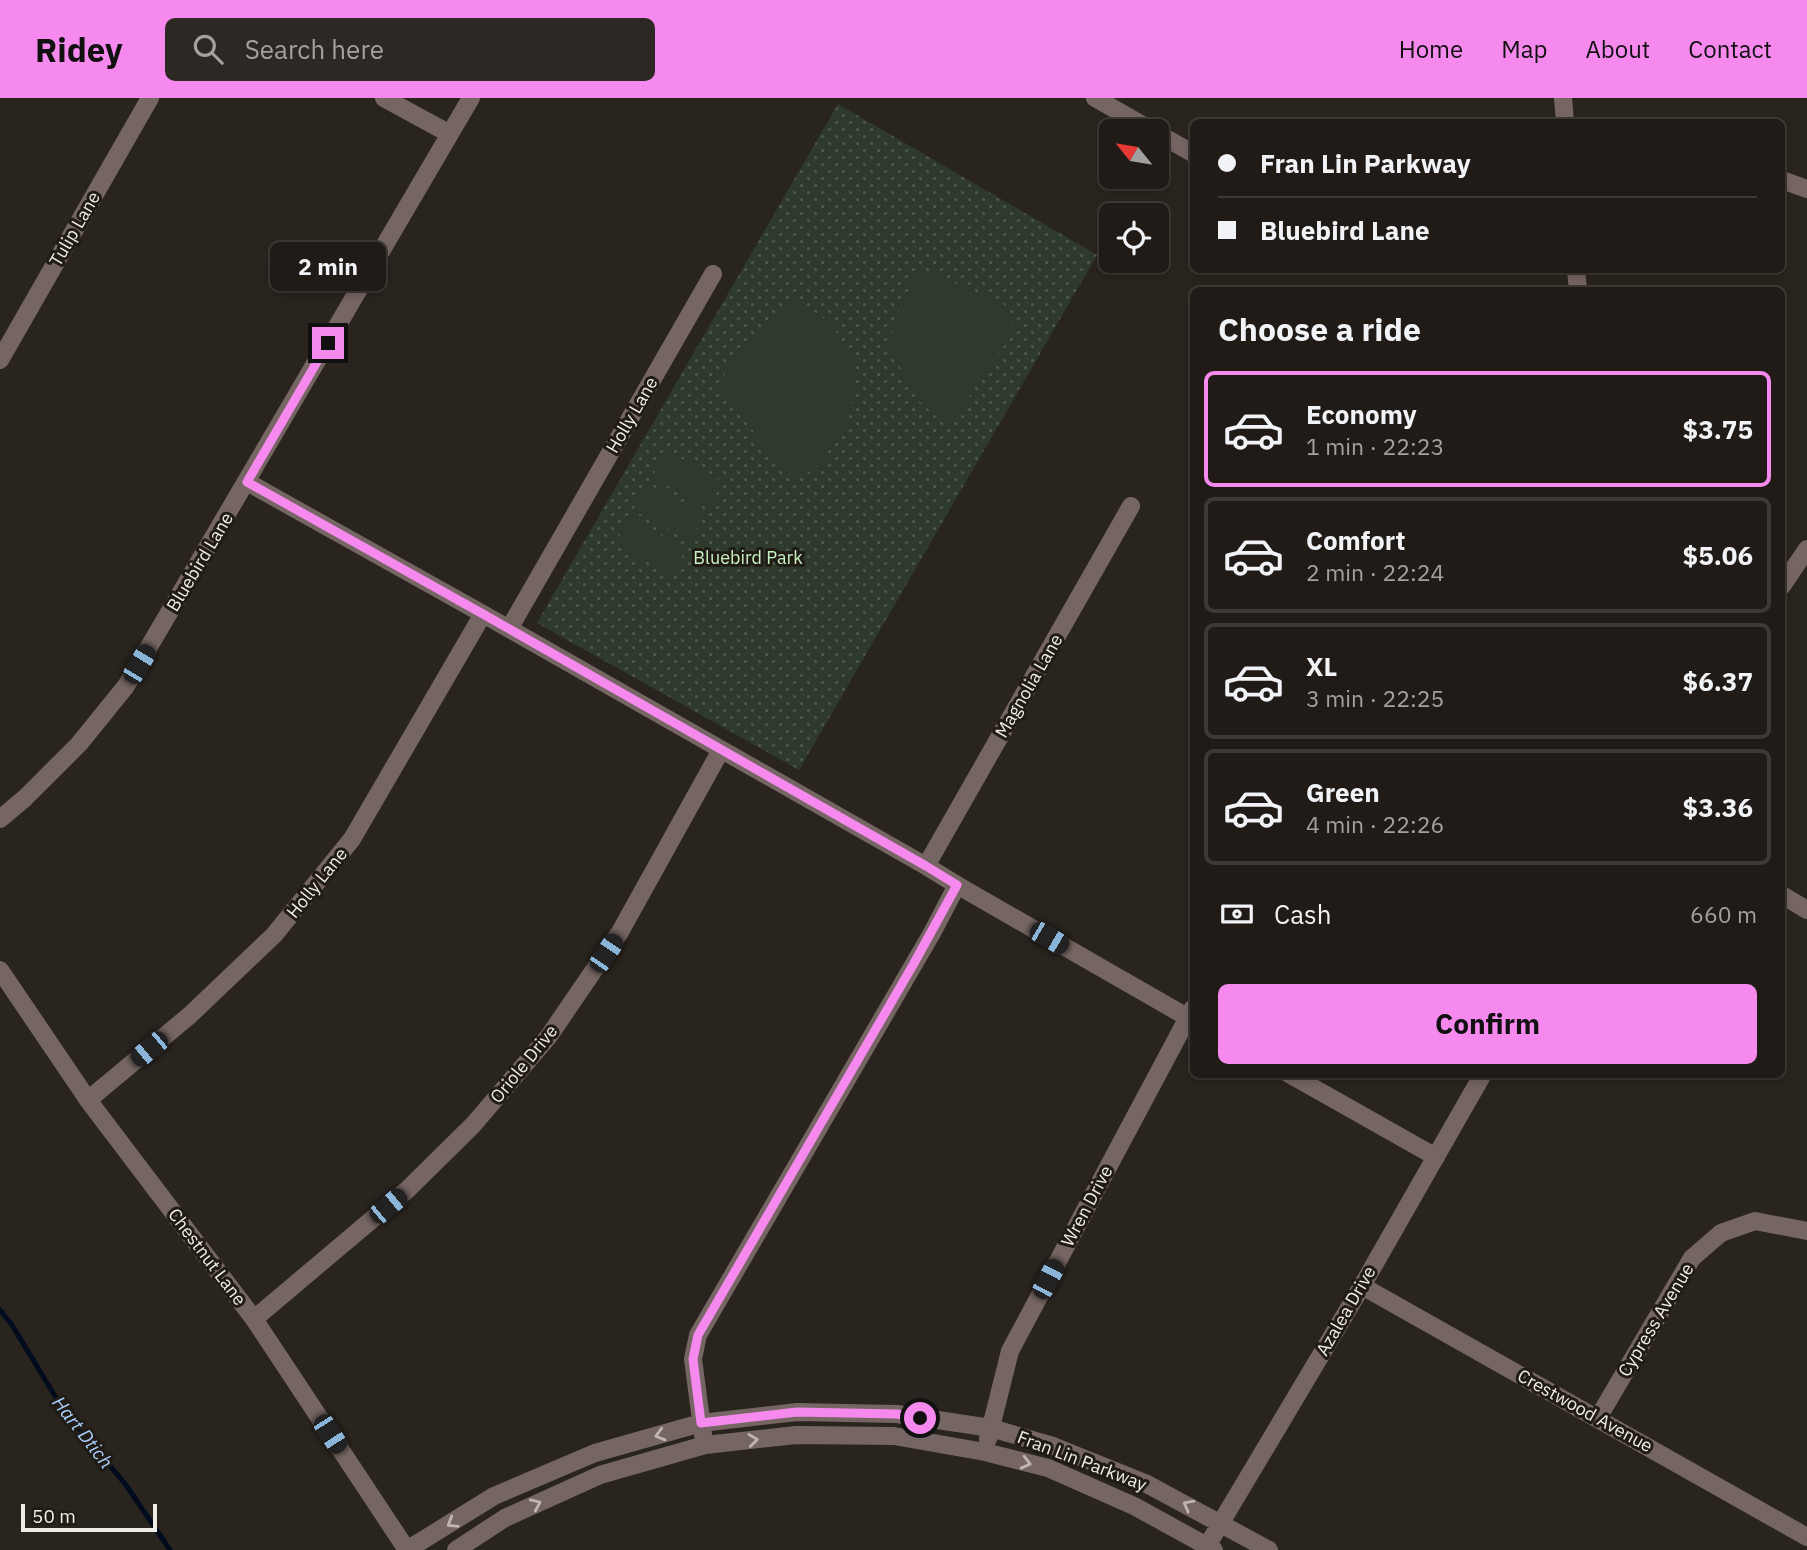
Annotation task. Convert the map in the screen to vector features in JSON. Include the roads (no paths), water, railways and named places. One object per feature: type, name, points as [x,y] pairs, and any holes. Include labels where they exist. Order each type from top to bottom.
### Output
[{"type":"street","name":"Tulip Lane","points":[[0,360],[150,98]]},
{"type":"street","points":[[384,98],[450,134]]},
{"type":"street","name":"Bluebird Lane","points":[[0,818],[25,798],[79,744],[126,686],[471,98]]},
{"type":"street","points":[[1095,98],[1132,119]]},
{"type":"street","points":[[1563,98],[1564,119]]},
{"type":"street","points":[[1169,140],[1190,152]]},
{"type":"street","points":[[1785,181],[1807,188]]},
{"type":"street","name":"Holly Lane","points":[[509,629],[713,274]]},
{"type":"street","points":[[247,482],[1190,1014]]},
{"type":"street","name":"Magnolia Lane","points":[[926,866],[1131,506]]},
{"type":"street","points":[[1785,582],[1807,549]]},
{"type":"street","name":"Holly Lane","points":[[88,1100],[190,1015],[274,935],[352,839],[483,614]]},
{"type":"street","name":"Oriole Drive","points":[[254,1319],[407,1190],[473,1125],[549,1036],[620,932],[721,750]]},
{"type":"street","points":[[705,1446],[693,1359],[698,1335],[932,933],[957,885]]},
{"type":"street","points":[[1785,897],[1807,910]]},
{"type":"street","name":"Chestnut Lane","points":[[0,970],[88,1100],[254,1319],[407,1550]]},
{"type":"street","name":"Wren Drive","points":[[985,1452],[1010,1351],[1190,1017]]},
{"type":"street","points":[[1296,1078],[1436,1157]]},
{"type":"street","name":"Azalea Drive","points":[[1210,1548],[1221,1523],[1362,1286],[1481,1078]]},
{"type":"street","name":"Cypress Avenue","points":[[1598,1418],[1692,1258],[1721,1233],[1755,1221],[1807,1231]]},
{"type":"street","name":"Crestwood Avenue","points":[[1362,1286],[1807,1537]]},
{"type":"street","name":"Fran Lin Parkway","points":[[407,1550],[495,1496],[595,1453],[701,1423],[797,1412],[897,1414],[991,1428],[1052,1446],[1145,1483],[1269,1550]]},
{"type":"street","name":"Fran Lin Parkway","points":[[456,1550],[505,1518],[600,1475],[705,1446],[796,1434],[894,1436],[985,1452],[1048,1468],[1134,1506],[1210,1548]]},
{"type":"waterway","name":"Hart Dtich","points":[[0,1310],[12,1325],[64,1411],[126,1485],[170,1550]]},
{"type":"park label","name":"Bluebird Park","points":[[748,558]]}]
